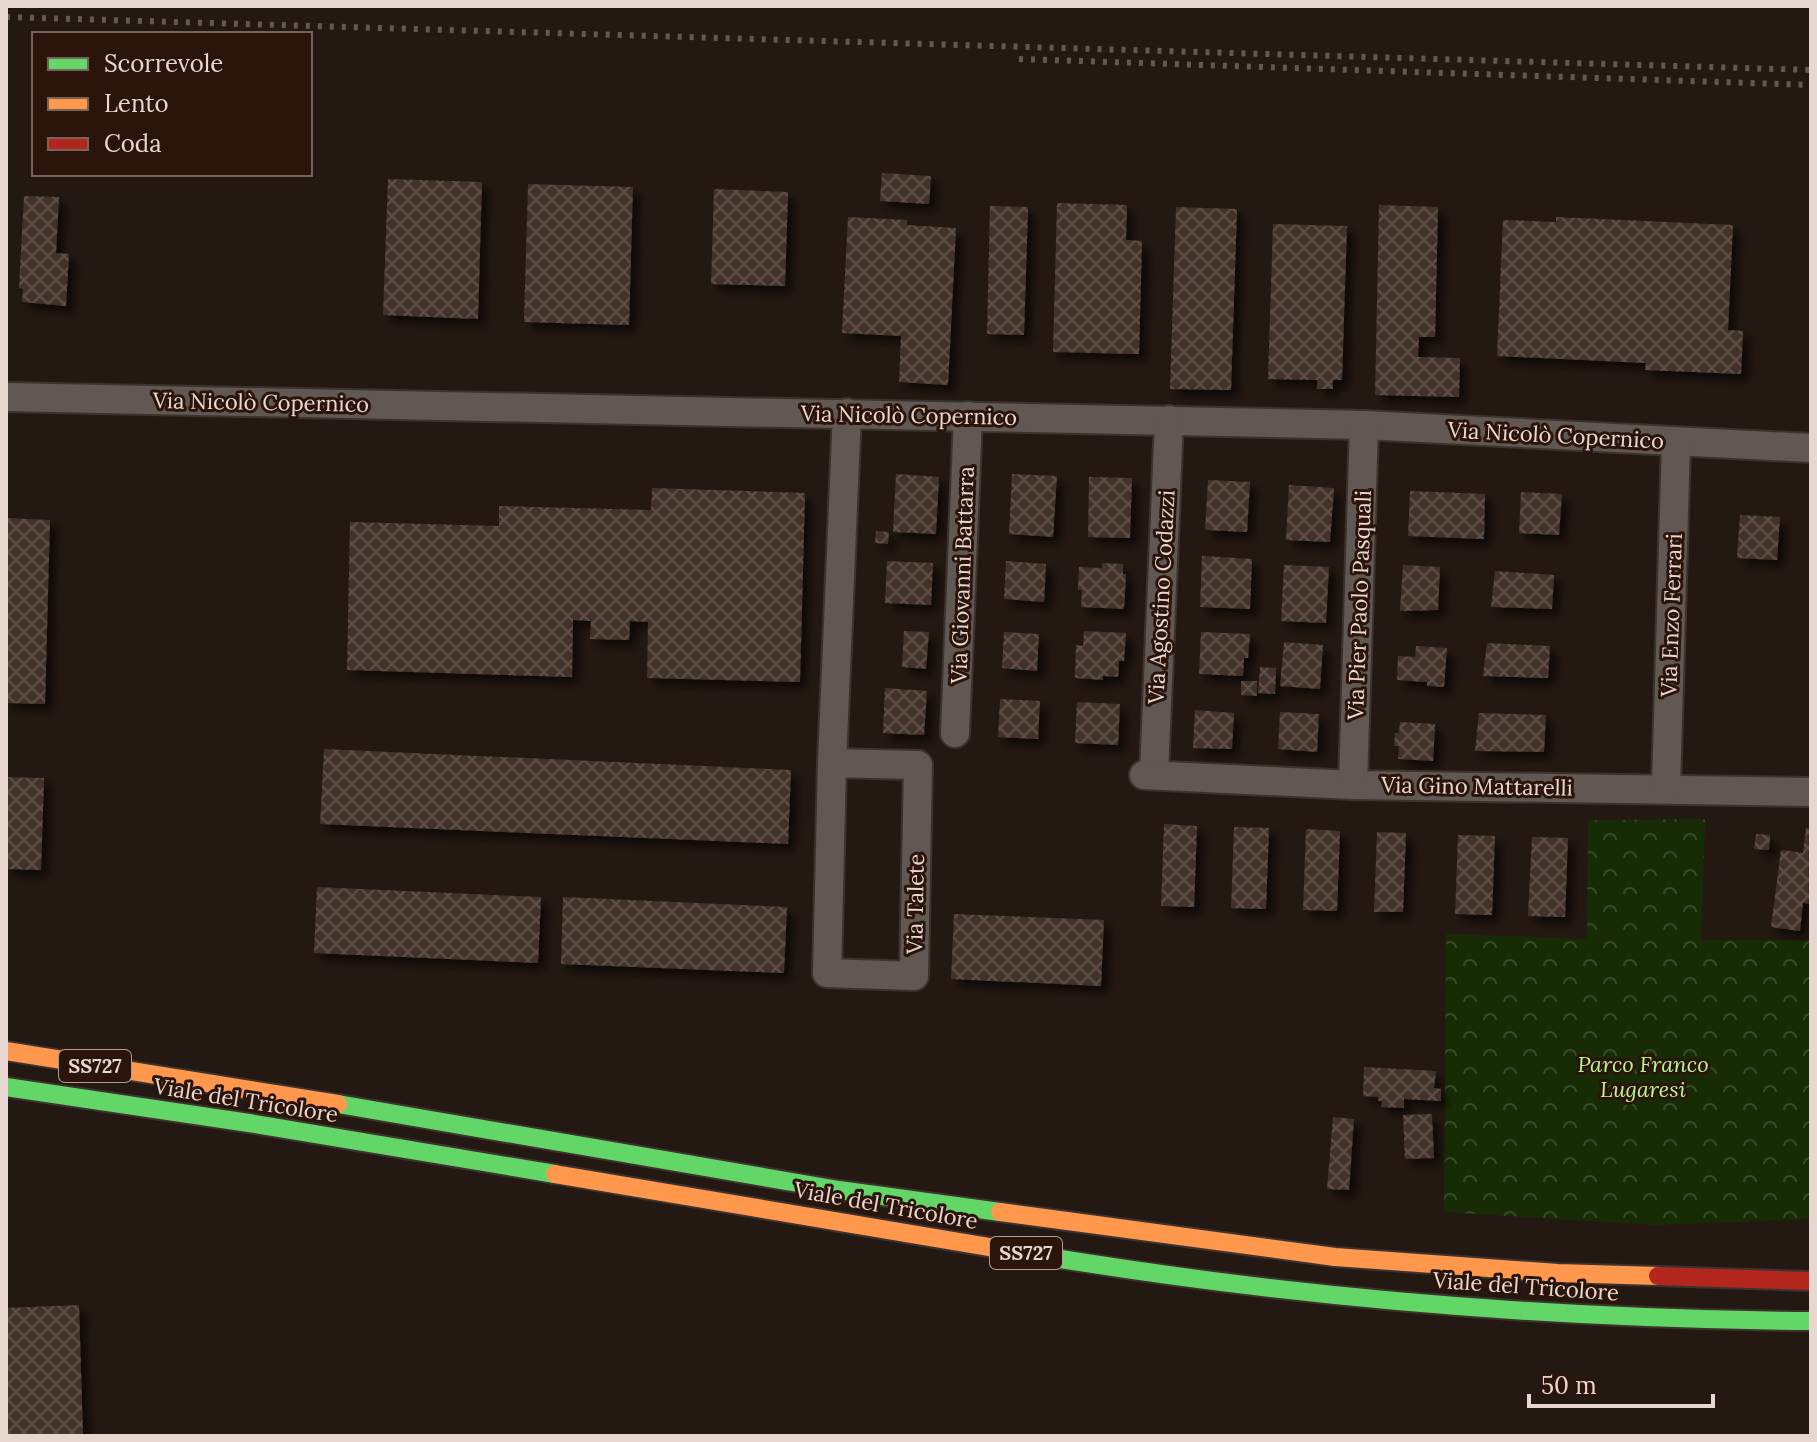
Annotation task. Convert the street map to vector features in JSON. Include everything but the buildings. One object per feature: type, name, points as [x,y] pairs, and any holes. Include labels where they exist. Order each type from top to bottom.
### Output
[{"type":"highway","name":"Viale del Tricolore","points":[[6,1051],[839,1190],[1335,1257],[1558,1273],[1811,1281]]},
{"type":"highway","name":"Viale del Tricolore","points":[[6,1087],[249,1123],[1149,1274],[1459,1307],[1679,1320],[1811,1321]]},
{"type":"street","name":"Via Nicolò Copernico","points":[[6,397],[1364,425],[1811,448]]},
{"type":"street","name":"Via Talete","points":[[832,763],[918,765],[914,976],[827,973],[832,763],[847,413]]},
{"type":"street","name":"Via Giovanni Battarra","points":[[955,733],[968,416]]},
{"type":"street","name":"Via Agostino Codazzi","points":[[1149,775],[1169,420]]},
{"type":"street","name":"Via Pier Paolo Pasquali","points":[[1353,785],[1364,425]]},
{"type":"street","name":"Via Enzo Ferrari","points":[[1666,788],[1676,442]]},
{"type":"street","name":"Via Gino Mattarelli","points":[[1149,775],[1353,785],[1811,792]]},
{"type":"green space","name":"Parco Franco Lugaresi","points":[[1705,819],[1701,940],[1811,940],[1811,1219],[1655,1225],[1444,1212],[1446,934],[1587,939],[1588,820]]},
{"type":"railway","points":[[6,17],[1811,70]]},
{"type":"railway","points":[[1019,59],[1811,85]]},
{"type":"traffic: fast","points":[[6,1087],[249,1123],[555,1174]]},
{"type":"traffic: fast","points":[[338,1104],[839,1190],[1000,1212]]},
{"type":"traffic: fast","points":[[1030,1254],[1224,1282],[1419,1303],[1615,1316],[1811,1321]]},
{"type":"traffic: slow","points":[[6,1051],[338,1104]]},
{"type":"traffic: slow","points":[[555,1174],[1030,1254]]},
{"type":"traffic: slow","points":[[1000,1212],[1335,1257],[1558,1273],[1658,1276]]},
{"type":"traffic: jam","points":[[1658,1276],[1811,1281]]}]
